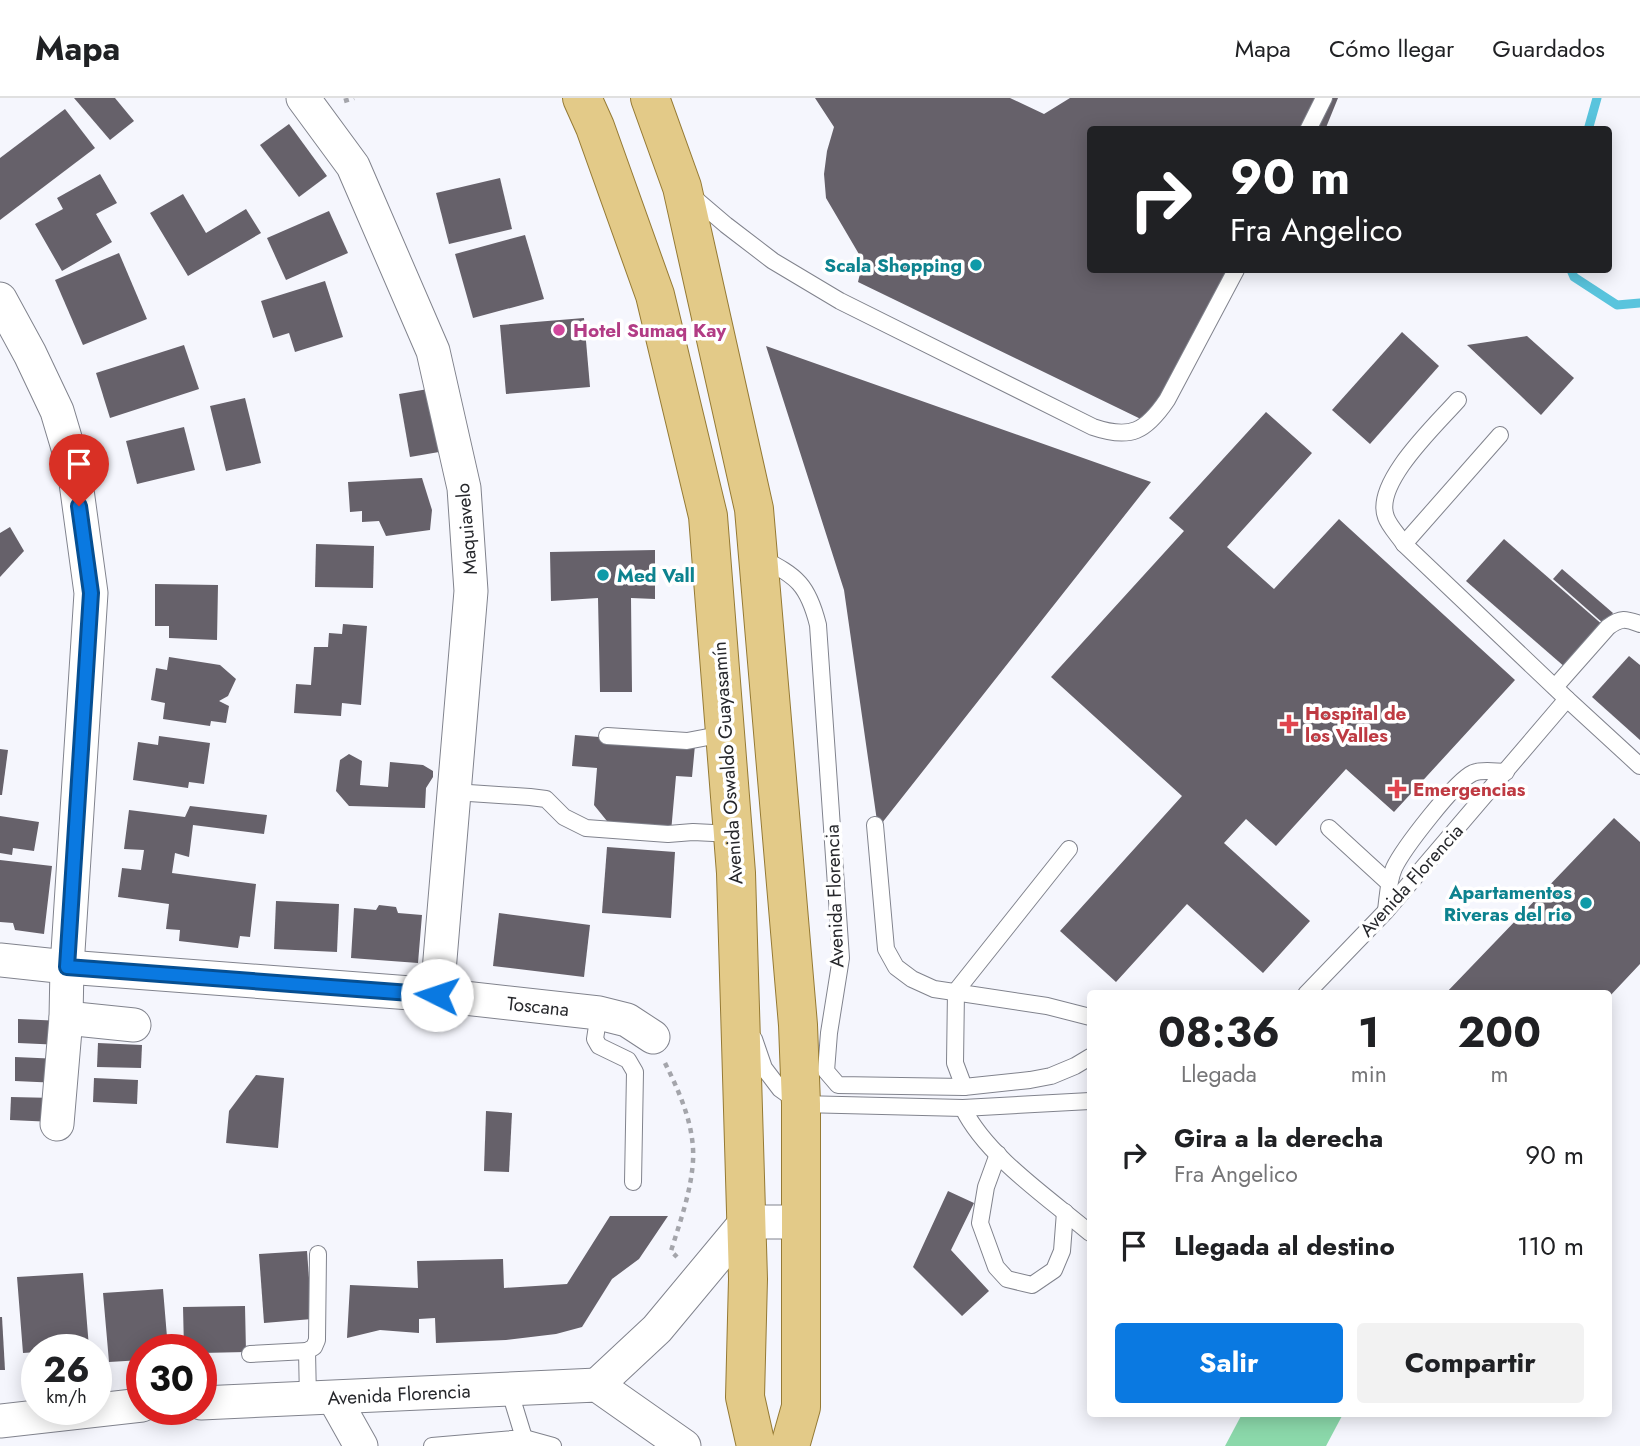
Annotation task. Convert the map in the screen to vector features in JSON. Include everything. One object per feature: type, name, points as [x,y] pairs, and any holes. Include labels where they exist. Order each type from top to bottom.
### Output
[{"type":"main road","name":"Avenida Oswaldo Guayasamín","points":[[582,98],[655,295],[708,516],[736,873],[748,1279],[745,1397],[756,1446]]},
{"type":"main road","points":[[650,98],[682,187],[752,499],[759,557],[799,1025],[801,1407],[790,1446]]},
{"type":"street","name":"Maquiavelo","points":[[303,98],[353,166],[433,351],[464,488],[471,591],[437,995]]},
{"type":"street","points":[[0,299],[57,411],[74,468],[91,593],[66,1018],[57,1124]]},
{"type":"street","name":"Toscana","points":[[0,960],[437,995],[599,1013],[627,1020],[653,1037]]},
{"type":"street","points":[[66,1018],[134,1025]]},
{"type":"street","points":[[684,1446],[597,1385],[657,1329],[746,1222],[802,1222]]},
{"type":"street","name":"Avenida Florencia","points":[[217,1402],[597,1385]]},
{"type":"street","points":[[321,1398],[361,1446]]},
{"type":"street","points":[[0,1421],[126,1407]]},
{"type":"lane","points":[[1310,126],[1324,98]]},
{"type":"lane","points":[[682,187],[773,261],[840,301],[1093,427],[1111,433],[1127,433],[1144,426],[1157,415],[1234,273]]},
{"type":"lane","points":[[1458,400],[1399,467],[1389,483],[1385,516],[1404,544],[1640,765]]},
{"type":"lane","points":[[1404,544],[1500,436]]},
{"type":"lane","name":"Avenida Florencia","points":[[759,557],[785,570],[799,582],[813,605],[818,625],[841,958],[826,1071],[838,1085],[964,1087],[1051,1076],[1087,1059]]},
{"type":"lane","points":[[1555,687],[1608,626],[1617,620],[1628,619],[1640,624]]},
{"type":"lane","name":"Avenida Florencia","points":[[1311,990],[1386,911],[1567,699]]},
{"type":"lane","points":[[607,736],[687,741],[724,734]]},
{"type":"lane","points":[[1386,911],[1389,883],[1399,858],[1427,820],[1466,778],[1475,772],[1506,772]]},
{"type":"lane","points":[[454,792],[546,799],[564,817],[586,828],[668,835],[693,832],[733,834]]},
{"type":"lane","points":[[875,825],[886,949],[896,967],[912,979],[934,989],[1046,1006],[1087,1016]]},
{"type":"lane","points":[[1329,828],[1389,883]]},
{"type":"lane","points":[[964,1087],[955,1063],[956,991],[1069,849]]},
{"type":"lane","points":[[740,999],[764,1068],[780,1089],[801,1104],[962,1108],[1087,1101]]},
{"type":"lane","points":[[599,1013],[595,1039],[599,1046],[628,1060],[635,1072],[633,1182]]},
{"type":"lane","points":[[962,1108],[969,1121],[1013,1170],[1087,1230]]},
{"type":"lane","points":[[998,1154],[986,1187],[980,1223],[996,1267],[1007,1279],[1032,1285],[1054,1270],[1062,1251],[1065,1212]]},
{"type":"lane","points":[[250,1354],[307,1351],[314,1347],[317,1340],[317,1254]]},
{"type":"lane","points":[[307,1351],[321,1398]]},
{"type":"lane","points":[[509,1389],[524,1437]]},
{"type":"lane","points":[[432,1446],[489,1443],[524,1437],[553,1446]]},
{"type":"path","points":[[653,1037],[678,1089],[690,1127],[693,1160],[685,1209],[671,1251],[700,1278]]},
{"type":"green space","points":[[1240,1417],[1341,1417],[1326,1446],[1225,1446]]},
{"type":"building","points":[[74,98],[115,98],[134,121],[110,140]]},
{"type":"building","name":"Scala Shopping","points":[[815,98],[1010,98],[1044,114],[1070,98],[1338,98],[1327,126],[1087,126],[1087,273],[1239,273],[1149,423],[858,282],[863,261],[826,198],[824,174],[834,127]]},
{"type":"building","points":[[65,109],[95,148],[0,220],[0,158]]},
{"type":"building","points":[[289,124],[327,176],[299,197],[260,145]]},
{"type":"building","points":[[100,174],[117,203],[96,214],[112,242],[62,271],[35,224],[63,209],[57,198]]},
{"type":"building","points":[[500,178],[512,229],[449,244],[436,193]]},
{"type":"building","points":[[183,194],[206,233],[246,209],[261,233],[188,276],[150,213]]},
{"type":"building","points":[[329,211],[348,253],[286,280],[267,238]]},
{"type":"building","points":[[525,235],[544,299],[473,318],[455,254]]},
{"type":"building","points":[[119,253],[147,319],[83,345],[55,280]]},
{"type":"building","points":[[325,281],[343,337],[295,352],[289,333],[273,338],[261,301]]},
{"type":"building","points":[[584,318],[590,387],[506,394],[500,325]]},
{"type":"building","points":[[1402,332],[1439,366],[1370,444],[1332,410]]},
{"type":"building","points":[[1527,336],[1574,378],[1541,415],[1467,345]]},
{"type":"building","points":[[184,345],[199,389],[110,418],[96,373]]},
{"type":"building","points":[[766,346],[1151,482],[878,828],[844,590]]},
{"type":"building","points":[[428,389],[439,452],[410,457],[399,394]]},
{"type":"building","points":[[245,398],[261,463],[226,471],[210,406]]},
{"type":"building","name":"Hospital de los Valles","points":[[1266,412],[1312,453],[1227,547],[1274,589],[1339,519],[1515,680],[1394,812],[1346,769],[1276,846],[1246,819],[1224,843],[1310,921],[1263,973],[1187,904],[1116,982],[1060,931],[1182,796],[1051,677],[1184,531],[1169,518]]},
{"type":"building","points":[[184,427],[195,470],[137,484],[126,441]]},
{"type":"building","points":[[422,478],[432,510],[430,530],[386,536],[379,521],[362,522],[362,511],[350,512],[348,482]]},
{"type":"building","points":[[10,527],[24,551],[0,577],[0,533]]},
{"type":"building","points":[[1504,539],[1604,626],[1566,668],[1466,581]]},
{"type":"building","points":[[316,544],[374,546],[373,588],[315,587]]},
{"type":"building","name":"Med Vall","points":[[655,550],[655,599],[631,598],[632,692],[600,692],[598,598],[551,601],[550,552]]},
{"type":"building","points":[[1562,569],[1613,613],[1604,624],[1553,579]]},
{"type":"building","points":[[155,584],[218,585],[217,640],[169,638],[169,626],[155,626]]},
{"type":"building","points":[[343,624],[367,626],[361,705],[342,703],[341,716],[294,713],[296,684],[311,685],[314,647],[328,647],[329,633],[342,634]]},
{"type":"building","points":[[1629,656],[1640,665],[1640,740],[1592,697]]},
{"type":"building","points":[[169,657],[220,665],[236,679],[228,696],[219,701],[229,706],[226,723],[211,721],[210,726],[163,719],[165,703],[151,700],[156,668],[167,670]]},
{"type":"building","points":[[575,735],[695,745],[692,777],[676,776],[671,832],[611,826],[594,805],[597,768],[572,766]]},
{"type":"building","points":[[159,736],[210,743],[204,784],[189,782],[188,788],[133,780],[138,742],[158,745]]},
{"type":"building","points":[[0,749],[8,750],[2,795],[0,795]]},
{"type":"building","points":[[349,754],[362,761],[360,785],[388,787],[390,762],[423,765],[433,771],[433,777],[426,788],[425,808],[349,806],[336,791],[340,760]]},
{"type":"building","points":[[190,806],[267,815],[264,834],[193,825],[189,857],[175,853],[172,873],[256,884],[250,937],[240,936],[238,948],[179,941],[180,930],[166,929],[169,904],[118,897],[122,868],[141,870],[144,850],[124,849],[129,810],[185,817]]},
{"type":"building","points":[[0,816],[39,822],[34,851],[13,848],[12,855],[0,853]]},
{"type":"building","name":"Apartamentos Riveras del rio","points":[[1614,818],[1640,842],[1640,964],[1612,994],[1612,990],[1449,990]]},
{"type":"building","points":[[607,847],[675,852],[671,918],[602,913]]},
{"type":"building","points":[[0,860],[52,866],[44,934],[15,930],[13,923],[0,922]]},
{"type":"building","points":[[276,901],[339,904],[337,952],[274,949]]},
{"type":"building","points":[[379,905],[396,907],[398,913],[422,915],[418,963],[351,958],[354,908],[376,910]]},
{"type":"building","points":[[499,913],[590,925],[584,977],[493,966]]},
{"type":"building","points":[[18,1019],[63,1021],[62,1045],[18,1043]]},
{"type":"building","points":[[98,1043],[142,1045],[141,1068],[97,1067]]},
{"type":"building","points":[[15,1057],[60,1059],[59,1083],[15,1081]]},
{"type":"building","points":[[256,1075],[284,1078],[278,1148],[226,1143],[229,1111]]},
{"type":"building","points":[[94,1078],[138,1080],[137,1104],[93,1102]]},
{"type":"building","points":[[11,1097],[55,1098],[54,1122],[10,1120]]},
{"type":"building","points":[[486,1111],[512,1113],[509,1172],[484,1171]]},
{"type":"building","points":[[948,1191],[974,1203],[951,1250],[989,1291],[962,1316],[913,1267]]},
{"type":"building","points":[[610,1216],[668,1216],[639,1259],[612,1279],[582,1327],[556,1334],[506,1340],[436,1343],[435,1318],[419,1319],[419,1333],[380,1330],[347,1338],[350,1285],[418,1288],[417,1261],[503,1259],[504,1288],[567,1284]]},
{"type":"building","points":[[307,1251],[312,1319],[264,1323],[259,1254]]},
{"type":"building","points":[[83,1273],[88,1334],[22,1334],[17,1277]]},
{"type":"building","points":[[163,1289],[167,1334],[126,1334],[126,1361],[112,1362],[112,1334],[107,1334],[103,1293]]},
{"type":"building","points":[[245,1306],[246,1352],[217,1353],[217,1334],[184,1334],[183,1307]]},
{"type":"building","points":[[2,1317],[5,1370],[0,1370]]},
{"type":"waterway","points":[[1589,126],[1597,98]]},
{"type":"waterway","points":[[1572,273],[1574,277],[1617,305],[1640,303]]},
{"type":"place","name":"Scala Shopping","points":[[976,265]]},
{"type":"place","name":"Hotel Sumaq Kay","points":[[559,330]]},
{"type":"place","name":"Med Vall","points":[[603,575]]},
{"type":"place","name":"Hospital de los Valles","points":[[1289,724]]},
{"type":"place","name":"Emergencias","points":[[1397,789]]},
{"type":"place","name":"Apartamentos Riveras del rio","points":[[1586,903]]},
{"type":"route","points":[[79,506],[91,593],[67,967],[437,995]]}]
